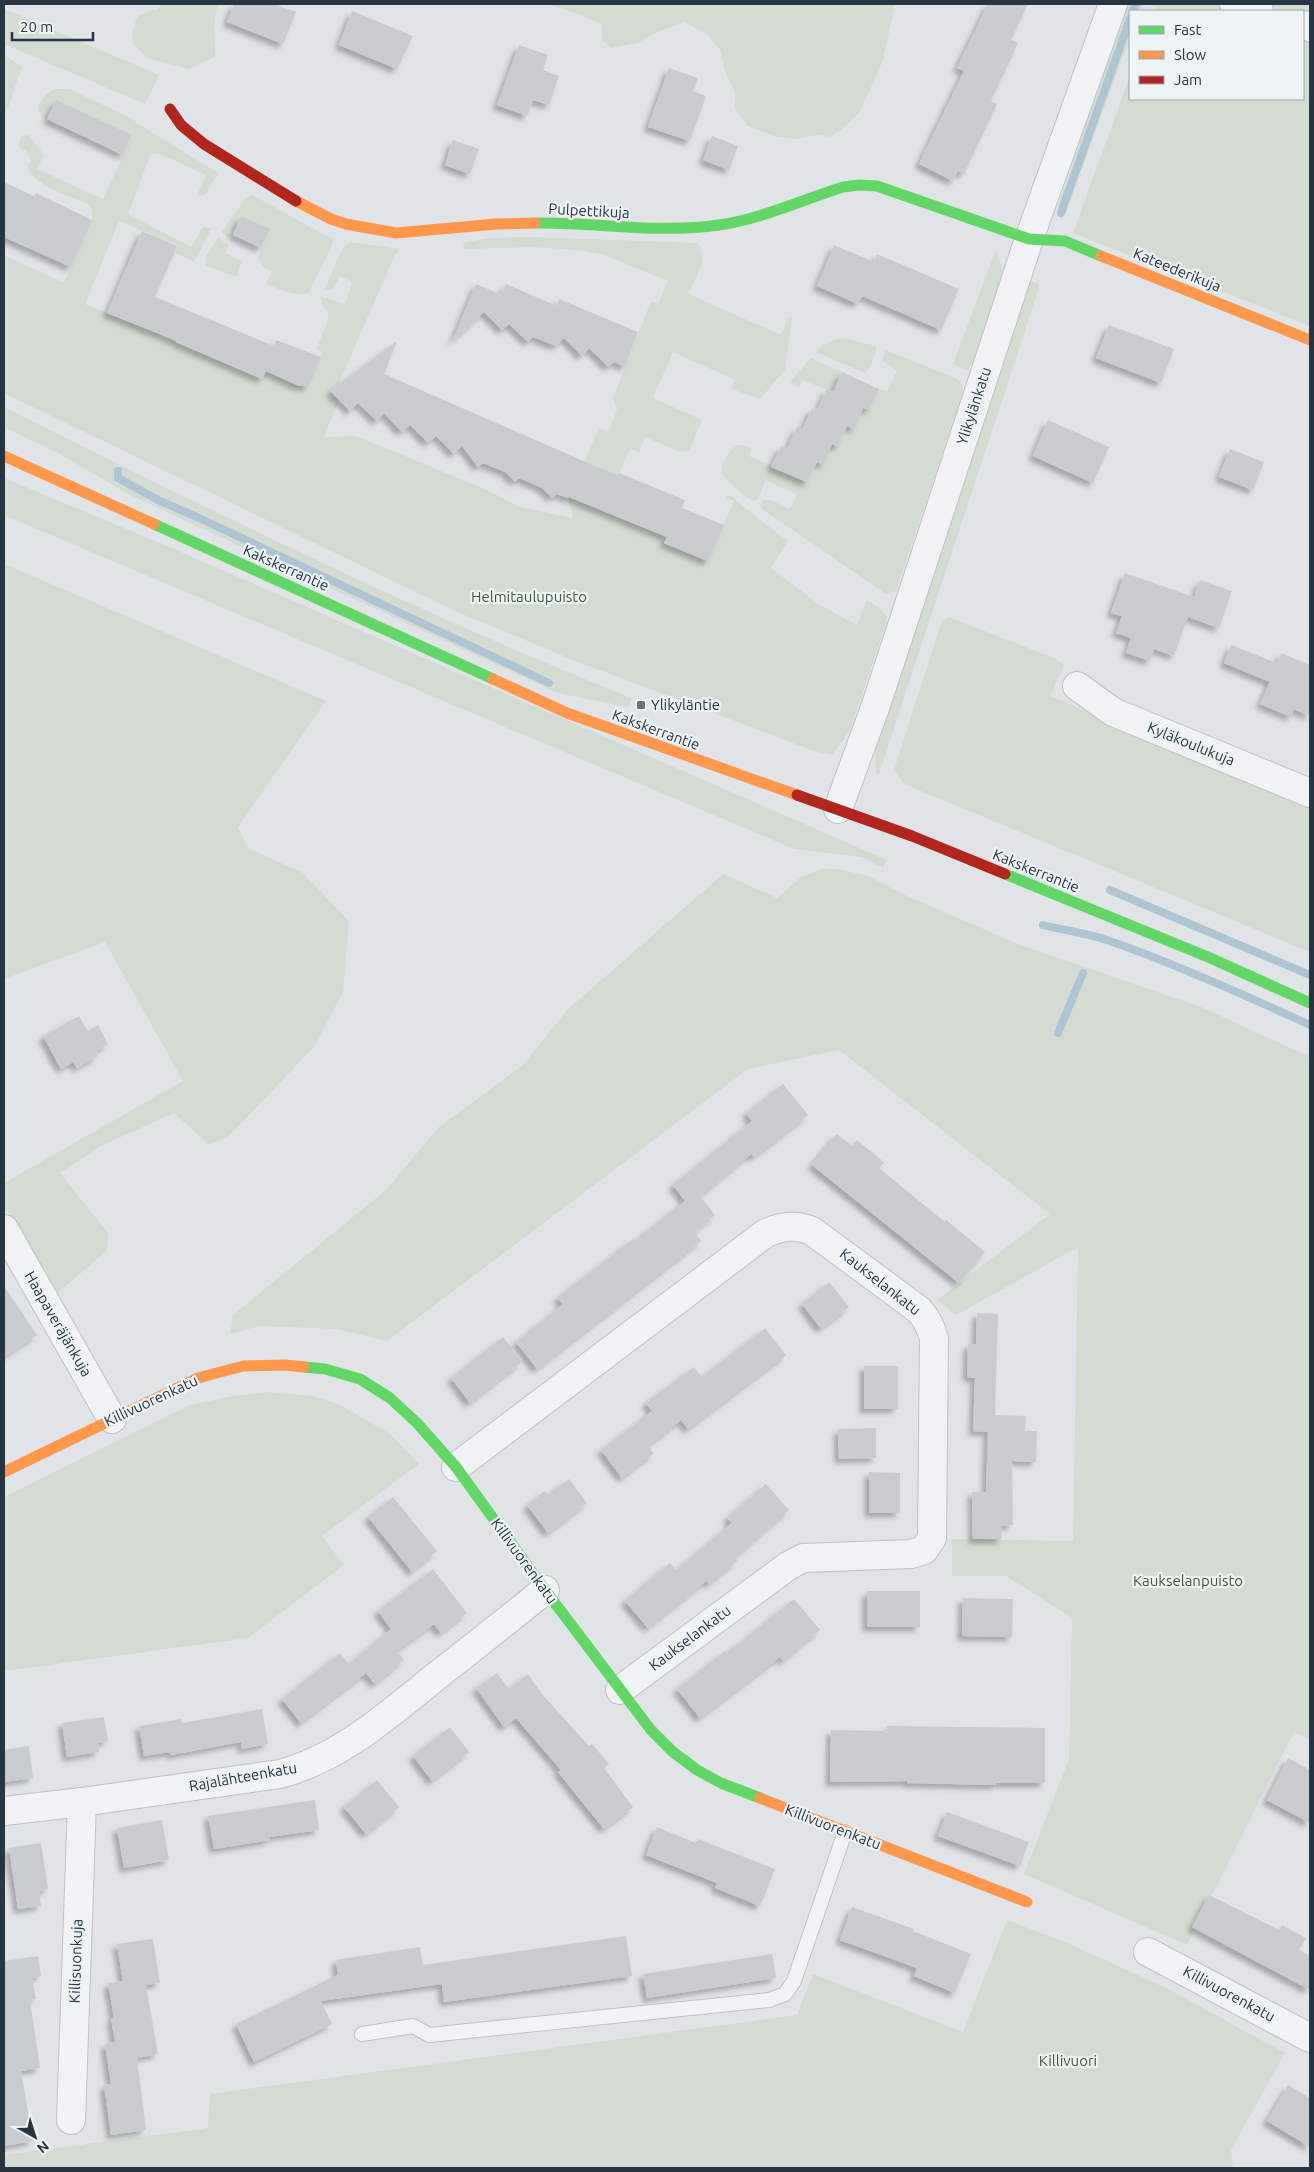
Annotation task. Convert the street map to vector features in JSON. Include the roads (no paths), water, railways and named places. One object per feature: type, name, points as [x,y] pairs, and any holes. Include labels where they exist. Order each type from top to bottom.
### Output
[{"type":"street","name":"Ylikylänkatu","points":[[838,809],[876,705],[1029,240],[1113,4]]},
{"type":"street","points":[[1234,4],[1255,10]]},
{"type":"street","name":"Pulpettikuja","points":[[170,109],[181,125],[204,144],[306,207],[346,224],[396,233],[505,224],[550,223],[667,229],[712,225],[740,220],[843,187],[859,185],[877,186],[1029,240]]},
{"type":"street","name":"Kateederikuja","points":[[1029,240],[1064,241],[1310,340]]},
{"type":"street","name":"Kakskerrantie","points":[[4,456],[566,713],[912,836],[1208,957],[1310,1003]]},
{"type":"street","name":"Kyläkoulukuja","points":[[1077,686],[1113,712],[1310,793]]},
{"type":"street","name":"Kaukselankatu","points":[[456,1467],[766,1233],[782,1227],[798,1226],[812,1231],[919,1310],[925,1318],[931,1327],[934,1339],[932,1538],[924,1550],[911,1554],[802,1558],[788,1566],[620,1690]]},
{"type":"street","name":"Haapaveräjänkuja","points":[[4,1229],[112,1419]]},
{"type":"street","name":"Killivuorenkatu","points":[[4,1472],[198,1378],[244,1366],[285,1365],[325,1369],[360,1379],[390,1398],[416,1422],[456,1467],[544,1590],[620,1690],[672,1752],[697,1770],[721,1783],[1027,1902]]},
{"type":"street","name":"Rajalähteenkatu","points":[[4,1811],[280,1774],[301,1768],[343,1748],[544,1590]]},
{"type":"street","name":"Killisuonkuja","points":[[71,2120],[82,1802]]},
{"type":"street","name":"Killivuorenkatu","points":[[1148,1952],[1310,2038]]},
{"type":"lane","points":[[362,2034],[413,2026],[429,2035],[770,2000],[784,1994],[794,1981],[845,1832]]},
{"type":"waterway","points":[[1133,10],[1136,4]]},
{"type":"waterway","points":[[1061,213],[1129,22]]},
{"type":"waterway","points":[[118,471],[118,478],[160,501],[549,683]]},
{"type":"waterway","points":[[1110,890],[1310,975]]},
{"type":"waterway","points":[[1043,925],[1093,936],[1135,950],[1310,1025]]},
{"type":"waterway","points":[[1058,1033],[1083,973]]},
{"type":"place","name":"Ylikyläntie","points":[[641,705]]},
{"type":"park label","name":"Helmitaulupuisto","points":[[529,597]]},
{"type":"park label","name":"Kaukselanpuisto","points":[[1188,1581]]},
{"type":"park label","name":"Killivuori","points":[[1068,2061]]}]
